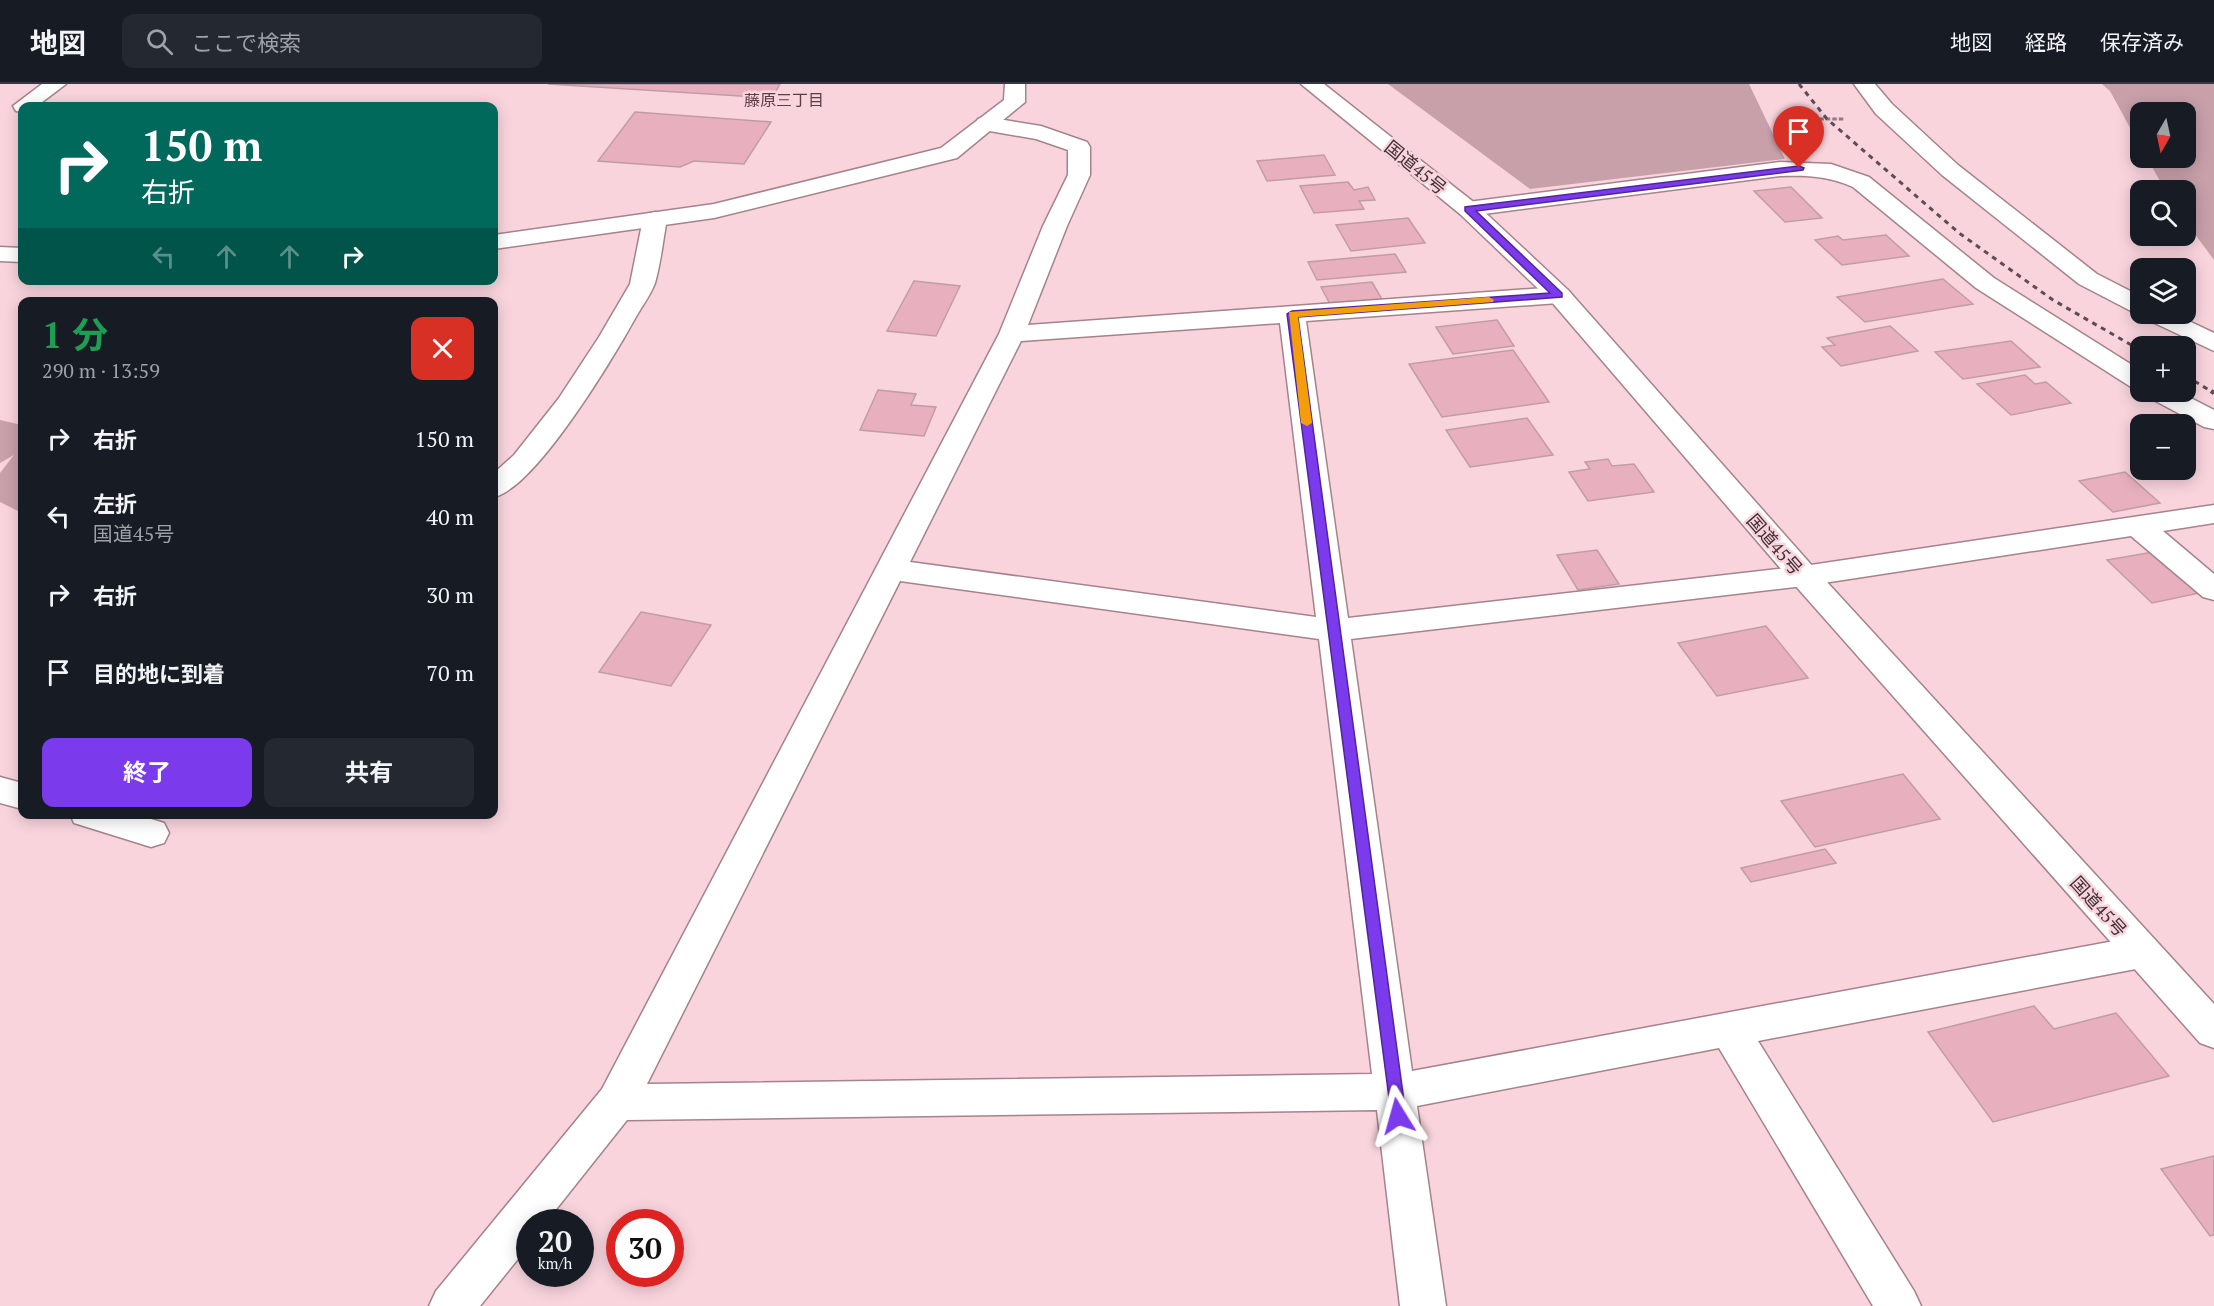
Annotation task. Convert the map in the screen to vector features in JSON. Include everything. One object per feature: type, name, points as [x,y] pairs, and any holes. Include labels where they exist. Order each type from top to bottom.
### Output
[{"type":"main road","points":[[31,102],[56,84]]},
{"type":"main road","points":[[498,241],[714,211],[949,153],[1014,102],[1015,84]]},
{"type":"main road","name":"国道45号","points":[[1311,84],[1468,209],[1559,295],[1804,576],[2214,1031]]},
{"type":"main road","points":[[1864,84],[1884,109],[1950,170],[2088,279],[2130,301]]},
{"type":"main road","points":[[452,1306],[617,1102],[893,570],[1012,334],[1078,175],[1079,147],[1041,133],[986,124]]},
{"type":"main road","points":[[1468,209],[1780,169],[1819,167],[1843,173],[1861,182],[1985,283],[2130,375]]},
{"type":"main road","points":[[498,484],[530,453],[570,402],[612,337],[642,284],[655,219]]},
{"type":"main road","points":[[0,254],[18,255]]},
{"type":"main road","points":[[1012,334],[1559,295]]},
{"type":"main road","points":[[1292,314],[1423,1306]]},
{"type":"main road","points":[[2175,324],[2214,343]]},
{"type":"main road","points":[[2179,402],[2214,421]]},
{"type":"main road","points":[[893,570],[1334,630],[1804,576],[2214,514]]},
{"type":"main road","points":[[2137,525],[2214,590]]},
{"type":"main road","points":[[0,790],[18,795]]},
{"type":"main road","points":[[104,819],[151,833]]},
{"type":"main road","points":[[617,1102],[1395,1092],[2141,952]]},
{"type":"main road","points":[[1729,1029],[1898,1306]]},
{"type":"shaded area","points":[[1388,84],[1749,84],[1785,159],[1530,189]]},
{"type":"shaded area","points":[[2102,84],[2214,84],[2214,260],[2196,236],[2196,180],[2159,180],[2153,168],[2196,168],[2196,102],[2130,102],[2130,128],[2110,91]]},
{"type":"shaded area","points":[[0,420],[18,424],[18,511],[0,502],[0,473],[14,455],[0,463]]},
{"type":"building","points":[[548,84],[780,84],[772,98]]},
{"type":"building","points":[[635,112],[771,122],[744,164],[694,161],[680,167],[598,161]]},
{"type":"building","points":[[1324,155],[1335,175],[1267,181],[1257,161]]},
{"type":"building","points":[[1348,182],[1354,190],[1368,187],[1375,200],[1359,201],[1364,209],[1314,213],[1300,186]]},
{"type":"building","points":[[1791,187],[1822,218],[1785,222],[1754,191]]},
{"type":"building","points":[[1408,218],[1425,243],[1351,251],[1336,225]]},
{"type":"building","points":[[1886,235],[1909,256],[1842,265],[1815,240],[1838,236],[1843,240]]},
{"type":"building","points":[[1395,254],[1406,272],[1317,280],[1308,262]]},
{"type":"building","points":[[1943,279],[1973,304],[1865,322],[1837,297]]},
{"type":"building","points":[[914,281],[960,286],[936,336],[887,331]]},
{"type":"building","points":[[1372,282],[1383,301],[1331,306],[1321,287]]},
{"type":"building","points":[[1497,320],[1514,346],[1453,354],[1436,327]]},
{"type":"building","points":[[1890,326],[1918,351],[1841,366],[1822,347],[1835,345],[1827,338]]},
{"type":"building","points":[[2011,341],[2040,367],[1963,379],[1935,352]]},
{"type":"building","points":[[1513,350],[1549,402],[1442,417],[1409,364]]},
{"type":"building","points":[[2025,375],[2035,384],[2046,382],[2071,403],[2011,415],[1977,384]]},
{"type":"building","points":[[878,390],[916,394],[911,405],[936,407],[924,436],[860,430]]},
{"type":"building","points":[[1527,418],[1553,455],[1470,467],[1446,430]]},
{"type":"building","points":[[1608,459],[1612,466],[1634,464],[1654,492],[1588,501],[1569,472],[1590,469],[1585,462]]},
{"type":"building","points":[[2125,472],[2130,476],[2130,480],[2134,480],[2160,503],[2113,512],[2079,481]]},
{"type":"building","points":[[1597,550],[1619,584],[1578,590],[1557,555]]},
{"type":"building","points":[[2153,552],[2199,593],[2152,603],[2107,560]]},
{"type":"building","points":[[641,612],[711,625],[671,686],[599,672]]},
{"type":"building","points":[[1766,626],[1808,678],[1717,696],[1678,643]]},
{"type":"building","points":[[1903,774],[1940,819],[1815,847],[1781,801]]},
{"type":"building","points":[[1825,849],[1836,863],[1751,882],[1741,868]]},
{"type":"building","points":[[2034,1006],[2054,1029],[2116,1013],[2169,1076],[1993,1122],[1928,1032]]},
{"type":"building","points":[[2214,1156],[2214,1235],[2210,1236],[2161,1169]]},
{"type":"railway","points":[[1799,84],[1827,119],[1959,233],[2053,300],[2130,344]]},
{"type":"railway","points":[[2196,382],[2214,393],[2211,391]]},
{"type":"slow traffic","points":[[1307,423],[1292,314],[1489,300]]},
{"type":"district","name":"藤原三丁目","points":[[784,100]]},
{"type":"route","points":[[1398,1116],[1292,314],[1559,295],[1468,209],[1799,168]]}]
